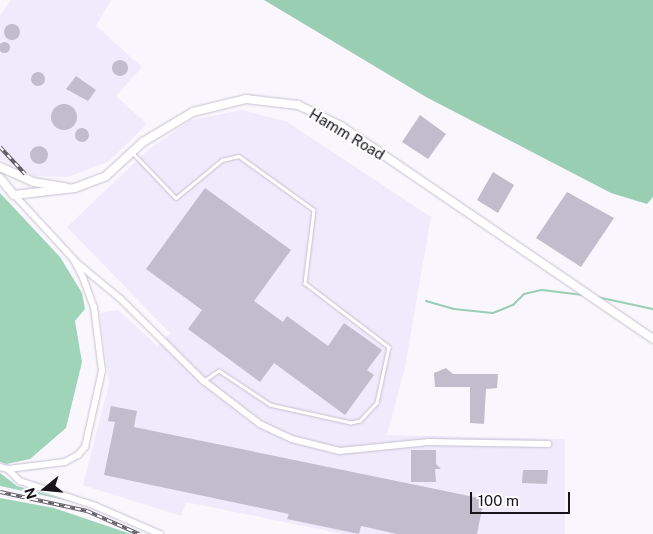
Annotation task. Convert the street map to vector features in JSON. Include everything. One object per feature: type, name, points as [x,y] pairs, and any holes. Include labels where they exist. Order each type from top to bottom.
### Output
[{"type":"main road","name":"Hamm Road","points":[[14,195],[75,188],[106,176],[132,152],[193,112],[221,102],[246,99],[298,104],[348,131],[653,339]]},
{"type":"main road","points":[[0,167],[32,182],[75,188]]},
{"type":"main road","points":[[0,178],[14,195]]},
{"type":"street","points":[[14,195],[74,260],[121,299],[204,381],[260,424],[292,439],[340,451],[429,442],[548,444]]},
{"type":"street","points":[[0,467],[8,469],[65,462],[85,447],[102,371],[94,308],[74,260]]},
{"type":"street","points":[[8,469],[20,482],[96,506],[160,534]]},
{"type":"lane","points":[[132,152],[176,198],[221,160],[239,156],[314,210],[305,283],[388,348],[377,403],[360,421],[351,423],[270,405],[219,371],[204,381]]},
{"type":"shaded area","points":[[11,0],[111,0],[96,26],[142,67],[116,96],[147,124],[109,161],[68,177],[35,176],[0,159],[0,15]]},
{"type":"shaded area","points":[[264,0],[653,0],[653,197],[647,204],[611,193],[426,97]]},
{"type":"shaded area","points":[[242,110],[286,121],[431,217],[405,367],[387,435],[565,439],[565,534],[343,534],[186,502],[181,516],[83,485],[109,384],[100,313],[118,310],[158,346],[170,333],[67,227],[149,149],[191,120]]},
{"type":"shaded area","points":[[0,193],[60,257],[82,293],[85,309],[75,321],[82,362],[66,428],[30,459],[6,464],[0,462]]},
{"type":"shaded area","points":[[0,473],[17,486],[70,501],[0,486]]},
{"type":"shaded area","points":[[0,498],[54,508],[131,534],[0,534]]},
{"type":"building","points":[[12,24],[18,26],[20,32],[18,38],[12,40],[6,38],[4,32],[6,26]]},
{"type":"building","points":[[2,42],[6,42],[9,47],[8,51],[2,52],[-1,49],[-1,45]]},
{"type":"building","points":[[120,60],[126,62],[128,68],[126,74],[120,76],[114,74],[112,68],[114,62]]},
{"type":"building","points":[[35,72],[41,72],[45,79],[41,86],[35,86],[31,82],[31,76]]},
{"type":"building","points":[[76,76],[96,90],[88,101],[66,89]]},
{"type":"building","points":[[64,104],[73,108],[77,117],[73,126],[64,130],[55,126],[51,117],[55,108]]},
{"type":"building","points":[[420,115],[446,134],[428,159],[402,142]]},
{"type":"building","points":[[82,128],[87,130],[89,135],[87,140],[82,142],[77,140],[75,135],[77,130]]},
{"type":"building","points":[[39,146],[45,149],[48,155],[45,161],[39,164],[33,161],[30,155],[33,149]]},
{"type":"building","points":[[493,172],[514,185],[498,213],[477,200]]},
{"type":"building","points":[[205,188],[291,250],[254,301],[283,322],[287,316],[328,346],[344,323],[382,350],[367,370],[374,375],[345,415],[274,363],[260,382],[188,329],[202,310],[146,269]]},
{"type":"building","points":[[567,192],[614,218],[581,267],[536,238]]},
{"type":"building","points":[[446,368],[453,374],[498,374],[497,388],[486,389],[484,424],[470,423],[470,387],[435,387],[434,373]]},
{"type":"building","points":[[111,406],[137,411],[134,427],[484,499],[477,534],[397,534],[361,526],[359,534],[287,519],[289,514],[104,475],[115,422],[108,421]]},
{"type":"building","points":[[411,450],[436,450],[436,464],[441,469],[435,469],[436,482],[411,482]]},
{"type":"building","points":[[523,470],[548,470],[547,484],[522,483]]},
{"type":"waterway","points":[[426,301],[454,309],[493,313],[513,305],[524,294],[542,290],[583,295]]},
{"type":"waterway","points":[[597,297],[653,309]]},
{"type":"railway","points":[[0,147],[25,174]]},
{"type":"railway","points":[[0,492],[87,511],[139,534]]}]
